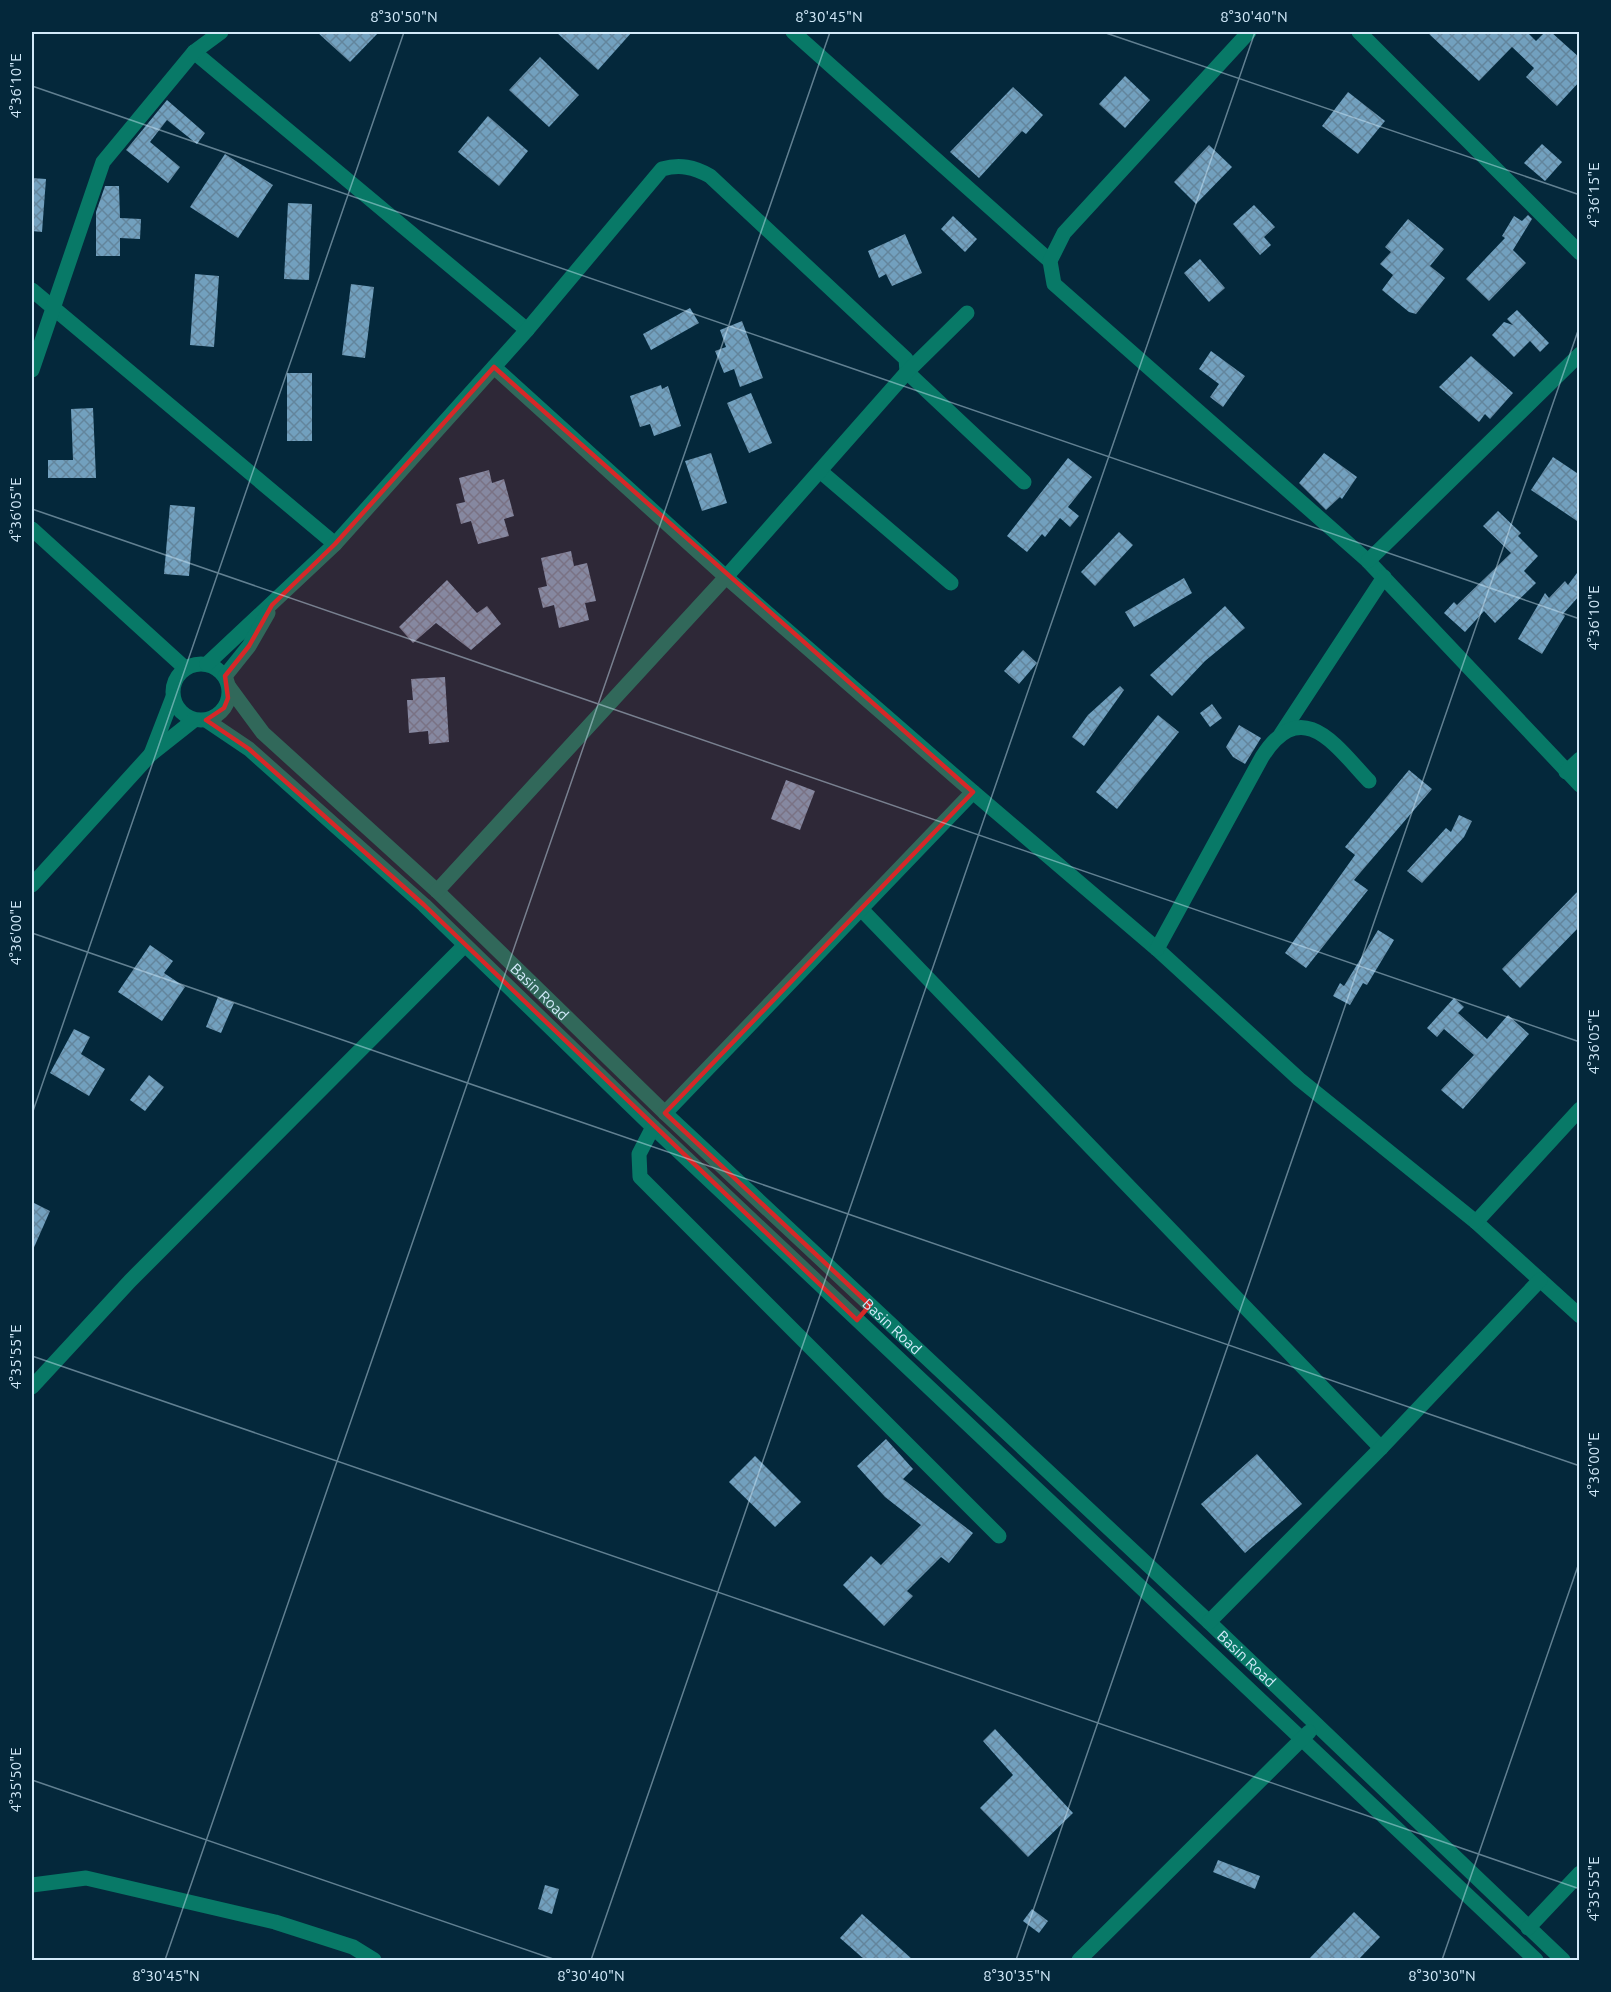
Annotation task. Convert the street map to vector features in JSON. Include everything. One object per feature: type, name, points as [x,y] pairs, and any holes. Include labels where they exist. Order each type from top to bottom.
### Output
[{"type":"street","points":[[32,370],[103,162],[194,52],[221,32]]},
{"type":"street","points":[[793,32],[1050,261]]},
{"type":"street","points":[[1249,32],[1064,233],[1050,261],[1053,284],[1368,561],[1580,785]]},
{"type":"street","points":[[1359,32],[1580,253]]},
{"type":"street","points":[[194,52],[527,330]]},
{"type":"street","points":[[207,664],[234,636],[272,605],[335,544],[527,330],[662,169],[675,165],[697,169],[710,176],[906,359],[907,372],[1024,482]]},
{"type":"street","points":[[32,290],[335,544]]},
{"type":"street","points":[[437,891],[726,577],[907,372],[967,313]]},
{"type":"street","points":[[1368,561],[1580,354]]},
{"type":"street","points":[[494,367],[726,577],[973,792],[1157,948],[1299,1079],[1476,1222],[1580,1316]]},
{"type":"street","points":[[820,471],[951,583]]},
{"type":"street","points":[[32,529],[185,668]]},
{"type":"street","points":[[1157,948],[1262,757],[1281,734],[1384,577]]},
{"type":"street","points":[[32,885],[151,754],[200,720],[216,716],[224,708],[227,682],[272,605]]},
{"type":"street","points":[[151,754],[173,697],[173,686],[178,675],[185,668],[207,664],[217,668],[227,682]]},
{"type":"street","name":"Basin Road","points":[[227,682],[263,733],[437,891],[665,1113],[1209,1622],[1315,1726],[1429,1831],[1563,1960]]},
{"type":"street","points":[[173,697],[177,707],[184,715],[200,720]]},
{"type":"street","name":"Basin Road","points":[[200,720],[249,749],[424,905],[653,1127],[1536,1960]]},
{"type":"street","points":[[1281,734],[1294,728],[1310,729],[1324,734],[1369,781]]},
{"type":"street","points":[[1566,772],[1580,759]]},
{"type":"street","points":[[665,1113],[973,792]]},
{"type":"street","points":[[861,909],[1381,1448]]},
{"type":"street","points":[[32,1387],[130,1281],[464,946]]},
{"type":"street","points":[[1476,1222],[1580,1109]]},
{"type":"street","points":[[653,1127],[639,1154],[640,1177],[999,1536]]},
{"type":"street","points":[[1209,1622],[1381,1448],[1540,1280]]},
{"type":"street","points":[[857,1320],[870,1305]]},
{"type":"street","points":[[1079,1960],[1315,1726]]},
{"type":"street","points":[[1528,1928],[1580,1873]]},
{"type":"street","points":[[32,1885],[86,1878],[275,1922],[353,1947],[374,1960]]},
{"type":"highlighted area","points":[[494,367],[973,792],[665,1113],[870,1305],[857,1320],[424,905],[249,749],[206,720],[224,708],[228,698],[225,676],[249,646],[272,605],[335,544]]},
{"type":"building","points":[[317,32],[379,32],[350,62]]},
{"type":"building","points":[[556,32],[632,32],[598,70]]},
{"type":"building","points":[[1427,32],[1527,32],[1536,41],[1545,32],[1551,32],[1580,58],[1580,81],[1557,106],[1526,77],[1534,68],[1512,47],[1479,81]]},
{"type":"building","points":[[540,57],[579,95],[549,127],[509,90]]},
{"type":"building","points":[[1125,76],[1150,100],[1125,128],[1099,104]]},
{"type":"building","points":[[1013,87],[1043,115],[1026,134],[1022,131],[979,178],[950,152]]},
{"type":"building","points":[[1348,92],[1385,121],[1358,154],[1322,126]]},
{"type":"building","points":[[167,100],[205,133],[197,144],[167,120],[150,142],[180,167],[168,183],[126,150]]},
{"type":"building","points":[[488,116],[528,151],[499,186],[458,152]]},
{"type":"building","points":[[1542,144],[1562,162],[1545,181],[1524,163]]},
{"type":"building","points":[[1209,145],[1232,167],[1196,204],[1174,182]]},
{"type":"building","points":[[225,154],[273,185],[238,238],[190,207]]},
{"type":"building","points":[[32,178],[46,179],[42,232],[32,231]]},
{"type":"building","points":[[105,186],[119,186],[120,218],[141,219],[140,239],[120,238],[120,256],[96,256],[96,212]]},
{"type":"building","points":[[288,203],[312,204],[309,280],[284,279]]},
{"type":"building","points":[[1254,205],[1275,227],[1264,237],[1271,245],[1260,255],[1233,224]]},
{"type":"building","points":[[1528,215],[1532,219],[1513,250],[1526,263],[1489,301],[1466,279],[1505,238],[1502,236],[1514,216],[1522,221]]},
{"type":"building","points":[[953,216],[977,239],[965,252],[941,229]]},
{"type":"building","points":[[1408,219],[1444,249],[1430,266],[1445,278],[1416,314],[1409,312],[1382,290],[1393,275],[1380,264],[1391,252],[1385,247]]},
{"type":"building","points":[[905,234],[922,273],[892,286],[886,274],[879,278],[868,251]]},
{"type":"building","points":[[1200,259],[1225,288],[1209,302],[1184,273]]},
{"type":"building","points":[[195,274],[219,276],[214,347],[190,345]]},
{"type":"building","points":[[351,284],[374,287],[365,358],[342,355]]},
{"type":"building","points":[[690,308],[699,323],[651,350],[643,334]]},
{"type":"building","points":[[1517,310],[1549,343],[1540,352],[1530,341],[1514,357],[1492,335],[1504,322],[1513,325],[1507,319]]},
{"type":"building","points":[[742,321],[763,378],[740,387],[734,369],[724,373],[715,351],[726,347],[720,330]]},
{"type":"building","points":[[1211,351],[1245,376],[1223,407],[1210,397],[1219,384],[1199,369]]},
{"type":"building","points":[[1471,356],[1513,393],[1490,419],[1485,414],[1479,422],[1439,387]]},
{"type":"building","points":[[287,373],[312,373],[312,441],[287,441]]},
{"type":"building","points":[[661,385],[662,389],[668,386],[681,426],[654,436],[650,424],[640,427],[630,396]]},
{"type":"building","points":[[751,393],[772,443],[749,453],[727,403]]},
{"type":"building","points":[[93,408],[96,478],[48,478],[48,460],[73,460],[71,409]]},
{"type":"building","points":[[711,453],[727,503],[702,511],[685,461]]},
{"type":"building","points":[[1324,453],[1357,477],[1342,499],[1340,497],[1326,510],[1299,483]]},
{"type":"building","points":[[1553,457],[1580,475],[1580,523],[1531,490]]},
{"type":"building","points":[[1068,458],[1092,477],[1068,507],[1079,516],[1070,527],[1060,518],[1045,537],[1042,534],[1027,552],[1007,536]]},
{"type":"building","points":[[489,470],[492,483],[504,479],[514,516],[504,519],[509,536],[478,544],[471,521],[461,524],[456,504],[465,502],[459,478]]},
{"type":"building","points":[[170,505],[195,507],[189,576],[164,574]]},
{"type":"building","points":[[1498,511],[1521,533],[1518,536],[1538,556],[1524,571],[1536,583],[1495,623],[1484,611],[1465,632],[1444,613],[1454,602],[1457,605],[1511,553],[1483,526]]},
{"type":"building","points":[[1119,532],[1133,545],[1095,586],[1081,572]]},
{"type":"building","points":[[571,551],[574,566],[587,563],[596,601],[585,603],[589,620],[559,628],[554,605],[543,608],[538,588],[547,586],[541,558]]},
{"type":"building","points":[[1580,569],[1580,595],[1563,614],[1565,616],[1542,654],[1518,639],[1545,593],[1549,598],[1565,581],[1568,585]]},
{"type":"building","points":[[1184,578],[1192,593],[1134,627],[1125,612]]},
{"type":"building","points":[[447,580],[477,613],[487,606],[501,624],[471,650],[436,623],[413,643],[399,627]]},
{"type":"building","points":[[1225,606],[1245,628],[1205,661],[1172,696],[1150,675]]},
{"type":"building","points":[[1023,650],[1037,663],[1019,684],[1004,671]]},
{"type":"building","points":[[445,677],[449,742],[429,744],[428,731],[409,733],[407,700],[413,700],[411,679]]},
{"type":"building","points":[[1120,686],[1124,690],[1084,746],[1072,737],[1088,715]]},
{"type":"building","points":[[1212,704],[1222,718],[1210,727],[1200,713]]},
{"type":"building","points":[[1158,715],[1179,732],[1117,809],[1096,792]]},
{"type":"building","points":[[1239,725],[1261,738],[1245,764],[1233,757],[1226,747]]},
{"type":"building","points":[[1409,770],[1432,789],[1354,880],[1368,890],[1306,968],[1285,953],[1355,855],[1345,847]]},
{"type":"building","points":[[786,780],[815,791],[800,830],[771,819]]},
{"type":"building","points":[[1459,815],[1472,821],[1464,837],[1422,883],[1407,871],[1446,828],[1451,832]]},
{"type":"building","points":[[1580,889],[1580,926],[1520,988],[1502,969]]},
{"type":"building","points":[[1378,930],[1394,940],[1367,985],[1363,983],[1350,1005],[1333,996],[1340,983],[1344,986]]},
{"type":"building","points":[[150,945],[173,961],[164,973],[185,987],[162,1021],[118,992]]},
{"type":"building","points":[[218,997],[234,1003],[221,1033],[206,1027]]},
{"type":"building","points":[[1454,998],[1464,1007],[1458,1013],[1487,1039],[1508,1015],[1529,1034],[1463,1109],[1441,1090],[1474,1055],[1444,1029],[1437,1037],[1427,1028]]},
{"type":"building","points":[[74,1029],[90,1037],[81,1054],[105,1069],[89,1096],[50,1073]]},
{"type":"building","points":[[149,1075],[164,1087],[145,1111],[130,1100]]},
{"type":"building","points":[[32,1202],[50,1211],[32,1252]]},
{"type":"building","points":[[886,1439],[913,1469],[903,1479],[973,1533],[949,1563],[941,1557],[907,1591],[913,1596],[884,1626],[843,1585],[871,1556],[881,1565],[921,1525],[885,1497],[857,1466]]},
{"type":"building","points":[[1257,1454],[1302,1504],[1245,1553],[1201,1504]]},
{"type":"building","points":[[755,1456],[801,1502],[775,1527],[729,1482]]},
{"type":"building","points":[[995,1729],[1073,1813],[1028,1857],[980,1808],[1013,1775],[983,1741]]},
{"type":"building","points":[[1218,1860],[1260,1876],[1255,1889],[1213,1872]]},
{"type":"building","points":[[545,1885],[559,1889],[552,1914],[538,1909]]},
{"type":"building","points":[[1032,1909],[1048,1921],[1039,1933],[1023,1921]]},
{"type":"building","points":[[1354,1912],[1380,1937],[1358,1960],[1308,1960]]},
{"type":"building","points":[[862,1914],[913,1960],[865,1960],[840,1938]]}]
